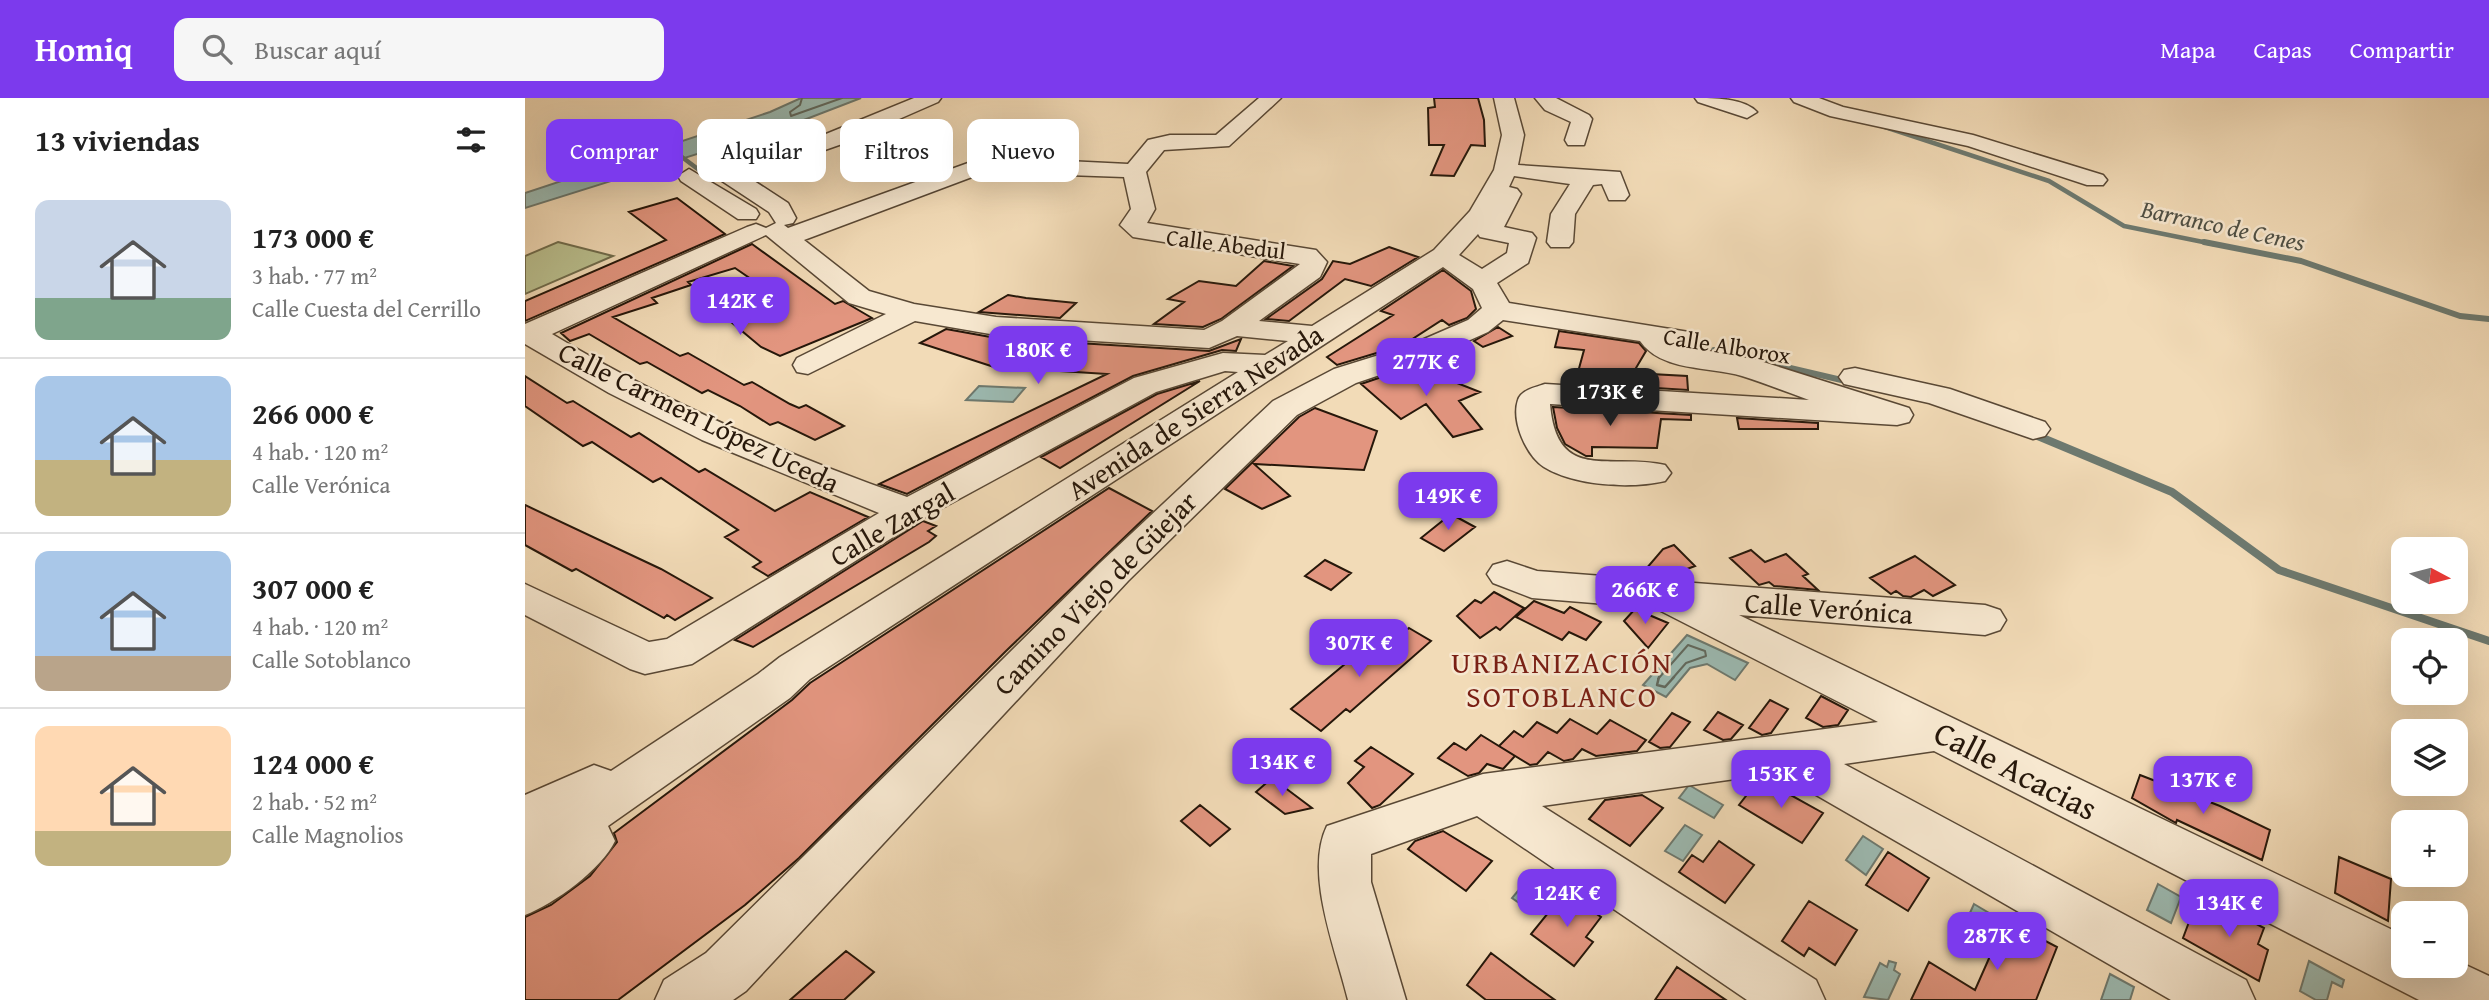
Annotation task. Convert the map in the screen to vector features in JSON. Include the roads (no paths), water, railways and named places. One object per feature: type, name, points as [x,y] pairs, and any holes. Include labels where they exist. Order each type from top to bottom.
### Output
[{"type":"street","points":[[773,228],[779,208],[730,176],[834,139],[931,98]]},
{"type":"street","points":[[527,334],[773,228],[993,162],[1017,160],[1067,168],[1134,171],[1156,145],[1170,141],[1221,141],[1271,98]]},
{"type":"street","points":[[1507,109],[1526,118],[1544,98],[1560,111],[1582,119],[1564,163],[1574,178],[1582,183],[1563,214],[1560,242]]},
{"type":"street","points":[[1705,98],[1747,113]]},
{"type":"street","points":[[1801,98],[1837,112],[1973,141],[2095,180]]},
{"type":"street","name":"Avenida de Sierra Nevada","points":[[525,856],[705,734],[795,668],[1443,256],[1474,224],[1514,167],[1513,133],[1507,109]]},
{"type":"street","points":[[1514,167],[1574,178],[1612,177],[1617,195]]},
{"type":"street","name":"Camino Viejo de Güejar","points":[[684,1000],[726,972],[1114,572],[1285,408],[1345,376],[1419,352],[1478,326],[1490,295],[1519,257],[1523,238],[1489,232],[1514,167]]},
{"type":"street","name":"Calle Abedul","points":[[1134,171],[1143,209],[1133,225],[1142,232],[1291,252],[1307,256],[1314,262],[1310,271],[1232,327]]},
{"type":"street","points":[[689,176],[773,228],[859,297],[911,312],[996,327],[1209,339],[1232,327],[1316,335]]},
{"type":"street","points":[[1443,256],[1490,295]]},
{"type":"street","name":"Calle Alborox","points":[[1490,295],[1651,335],[1798,356],[1869,381],[1939,396],[2033,429]]},
{"type":"street","points":[[808,365],[911,312]]},
{"type":"street","name":"Calle Carmen López Uceda","points":[[527,334],[585,369],[795,470],[909,511]]},
{"type":"street","points":[[1651,335],[1658,345],[1674,354],[1746,367],[1819,393],[1897,415],[1545,394],[1534,400],[1533,420],[1537,441],[1551,458],[1569,466],[1593,470],[1653,473]]},
{"type":"street","name":"Calle Zargal","points":[[525,598],[645,658],[677,653],[909,511],[1145,385],[1223,362],[1270,365]]},
{"type":"street","points":[[1533,420],[1605,422]]},
{"type":"street","name":"Calle Verónica","points":[[1507,574],[1532,584],[1985,620]]},
{"type":"street","name":"Calle Acacias","points":[[1666,596],[2391,957]]},
{"type":"street","name":"Avenida de Sierra Nevada","points":[[525,818],[565,801],[662,748],[768,680],[795,668]]},
{"type":"street","points":[[1377,1000],[1345,882],[1345,841],[1483,794],[1940,732]]},
{"type":"street","name":"Avenida de Sierra Nevada","points":[[525,891],[688,765],[708,740],[705,734]]},
{"type":"street","points":[[1781,752],[2226,1000]]},
{"type":"street","points":[[1483,794],[1796,1000]]},
{"type":"street","points":[[2433,978],[2477,1000]]},
{"type":"water","points":[[801,98],[861,98],[806,119],[749,119]]},
{"type":"water","points":[[697,136],[697,154],[683,158],[683,141]]},
{"type":"water","points":[[558,182],[608,182],[525,208],[525,193]]},
{"type":"water","points":[[979,386],[1025,388],[1013,402],[966,400]]},
{"type":"water","points":[[1687,635],[1748,663],[1735,680],[1707,664],[1690,668],[1666,697],[1643,685]]},
{"type":"water","points":[[1689,785],[1723,805],[1714,818],[1679,798]]},
{"type":"water","points":[[1685,825],[1702,835],[1683,861],[1665,851]]},
{"type":"water","points":[[1863,836],[1883,849],[1866,875],[1846,860]]},
{"type":"water","points":[[1533,873],[1550,884],[1529,910],[1512,898]]},
{"type":"water","points":[[2158,884],[2181,897],[2171,923],[2147,910]]},
{"type":"water","points":[[1974,904],[1999,919],[1985,951],[1959,937]]},
{"type":"water","points":[[1889,961],[1896,963],[1894,970],[1900,974],[1888,1000],[1864,997],[1880,963],[1887,967]]},
{"type":"water","points":[[2309,961],[2344,980],[2342,987],[2332,982],[2327,1000],[2316,1000],[2300,991]]},
{"type":"water","points":[[2110,974],[2134,987],[2130,1000],[2101,1000]]},
{"type":"waterway","name":"Barranco de Cenes","points":[[1882,126],[2049,181],[2124,226],[2213,244]]},
{"type":"waterway","points":[[683,158],[697,168]]},
{"type":"waterway","name":"Barranco de Cenes","points":[[2204,242],[2301,261],[2460,316],[2489,319]]},
{"type":"waterway","points":[[1714,350],[1850,382]]},
{"type":"waterway","points":[[2033,434],[2172,492],[2279,570],[2489,641]]},
{"type":"district","name":"URBANIZACIÓN SOTOBLANCO","points":[[1562,680]]}]
